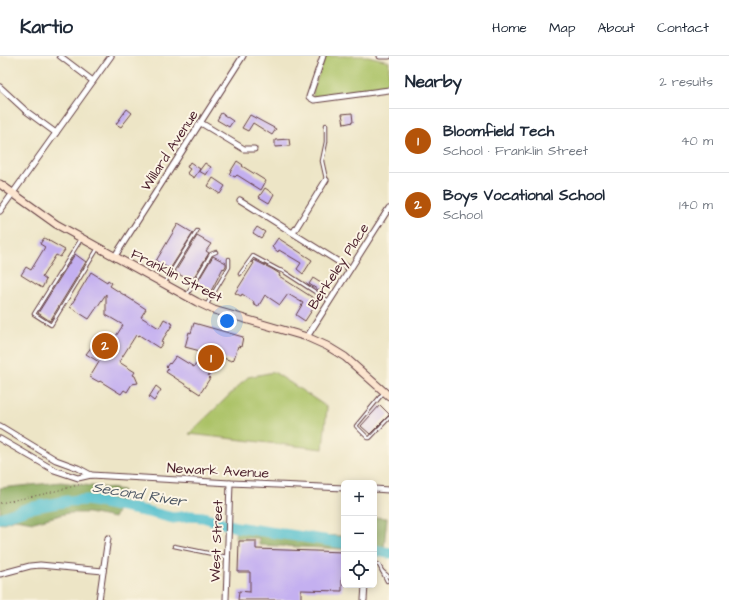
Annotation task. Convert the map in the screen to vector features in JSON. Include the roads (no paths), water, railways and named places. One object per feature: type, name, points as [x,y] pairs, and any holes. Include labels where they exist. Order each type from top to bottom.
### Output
[{"type":"main road","name":"Franklin Street","points":[[0,184],[56,224],[206,307],[307,337],[327,346],[345,357],[386,394]]},
{"type":"street","points":[[60,56],[93,81]]},
{"type":"street","points":[[0,211],[111,56]]},
{"type":"street","name":"Willard Avenue","points":[[114,256],[243,56]]},
{"type":"street","points":[[323,56],[309,97],[314,100],[389,90]]},
{"type":"street","points":[[380,56],[389,56]]},
{"type":"street","points":[[0,87],[26,111],[56,133]]},
{"type":"street","points":[[201,123],[244,149],[254,149]]},
{"type":"street","points":[[293,233],[326,180]]},
{"type":"street","points":[[240,200],[350,269]]},
{"type":"street","name":"Berkeley Place","points":[[307,337],[389,208]]},
{"type":"street","name":"Newark Avenue","points":[[0,426],[56,460],[78,468],[91,475]]},
{"type":"street","name":"Newark Avenue","points":[[0,439],[54,470],[78,478],[91,475],[341,488]]},
{"type":"street","name":"West Street","points":[[226,600],[230,483]]},
{"type":"street","points":[[377,489],[389,490]]},
{"type":"street","points":[[99,600],[108,538]]},
{"type":"street","points":[[0,574],[30,566],[40,565],[103,571]]},
{"type":"street","points":[[364,600],[365,588]]},
{"type":"lane","points":[[326,125],[326,142],[322,161],[326,180]]},
{"type":"lane","points":[[164,284],[197,231]]},
{"type":"lane","points":[[81,238],[34,314],[51,325],[98,247]]},
{"type":"lane","points":[[186,296],[211,254],[216,252]]},
{"type":"lane","points":[[240,274],[253,256],[283,271],[329,301]]},
{"type":"lane","points":[[206,307],[229,267],[229,259]]},
{"type":"lane","points":[[386,394],[356,426],[368,438],[370,438],[389,418]]},
{"type":"lane","points":[[174,546],[227,557]]},
{"type":"lane","points":[[377,564],[379,565],[387,581]]},
{"type":"lane","points":[[382,571],[389,577]]},
{"type":"waterway","name":"Second River","points":[[0,518],[29,508],[68,501],[87,500],[173,518],[190,516],[203,517],[236,527],[341,543]]},
{"type":"waterway","name":"Second River","points":[[377,551],[389,553]]},
{"type":"place","name":"Boys Vocational School","points":[[105,346]]},
{"type":"place","name":"Bloomfield Tech","points":[[211,358]]}]
